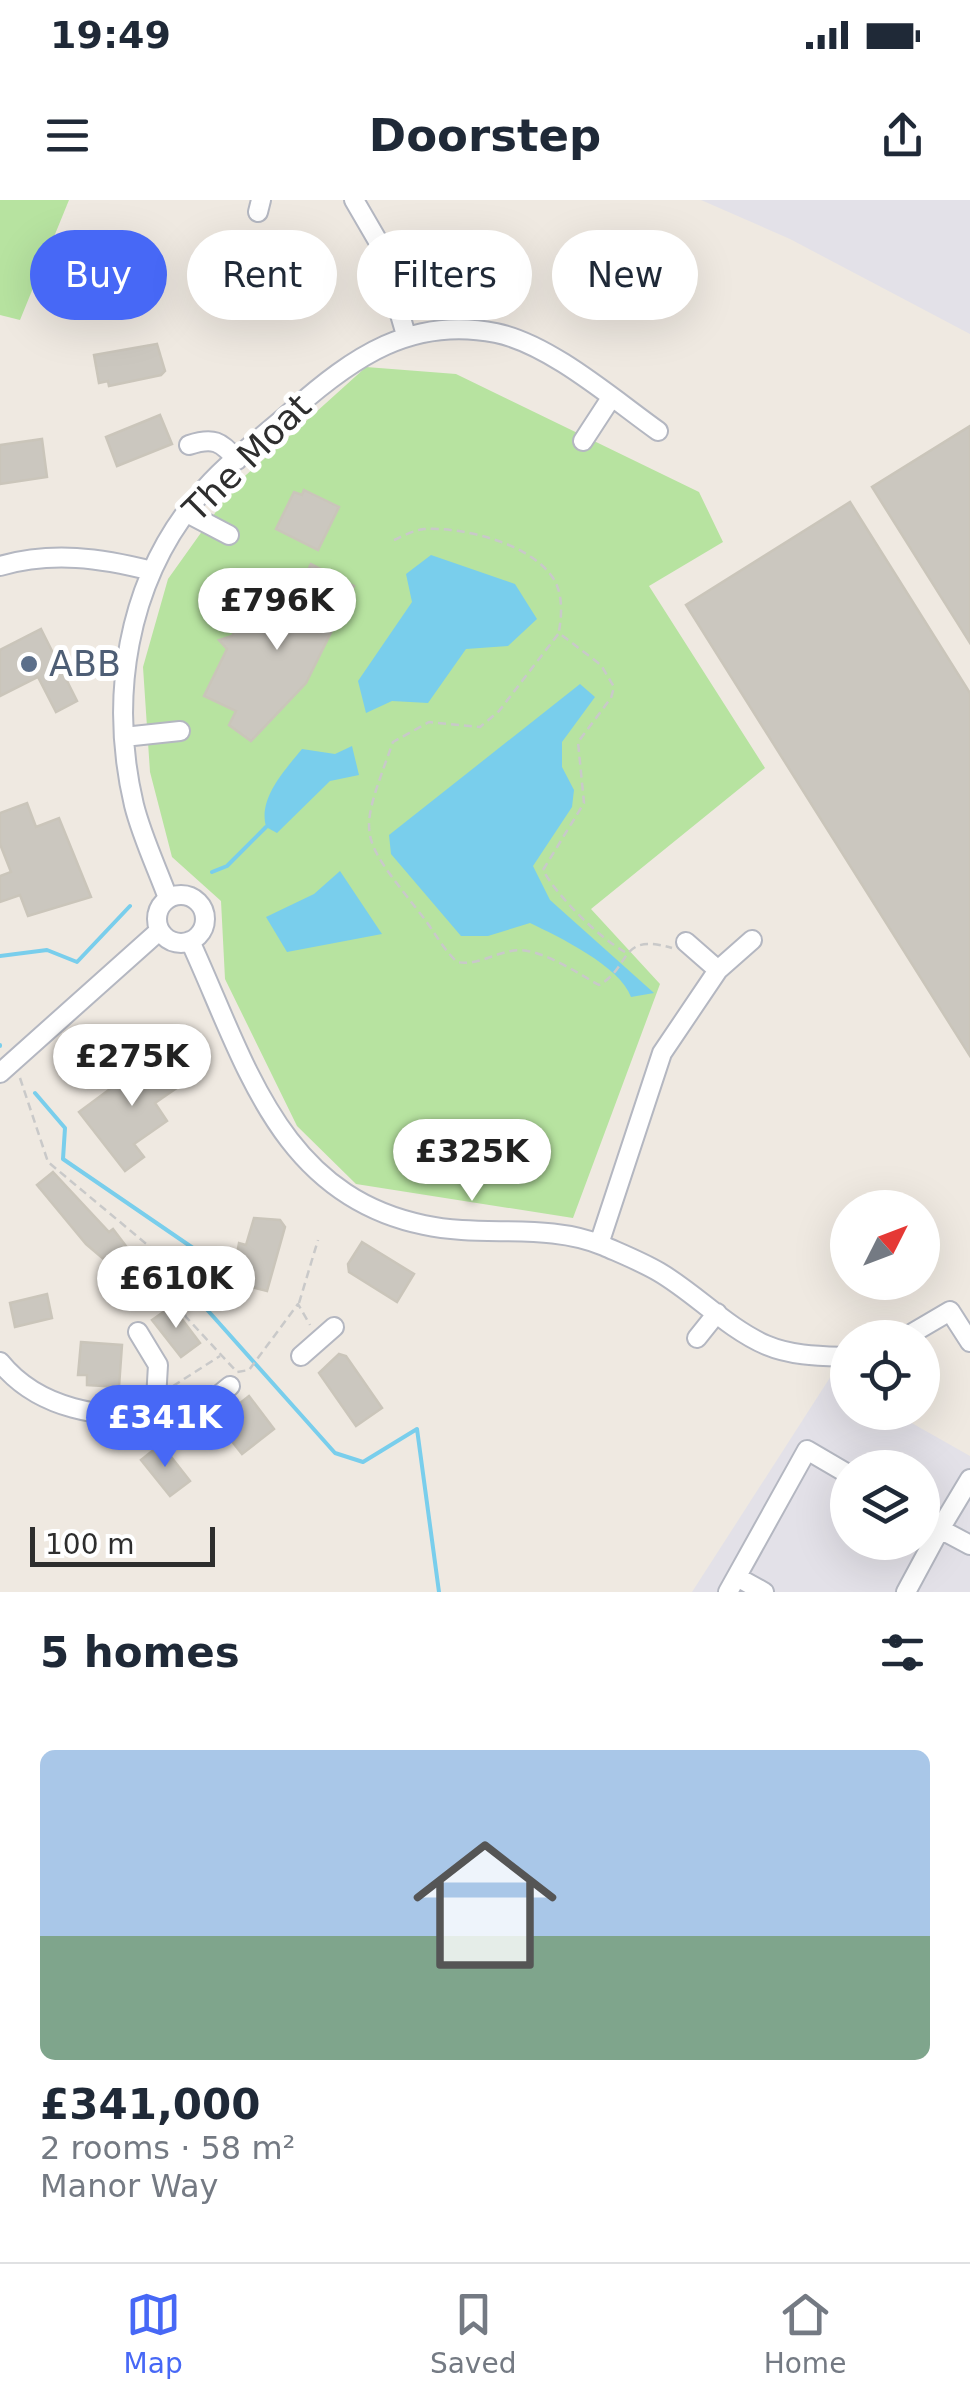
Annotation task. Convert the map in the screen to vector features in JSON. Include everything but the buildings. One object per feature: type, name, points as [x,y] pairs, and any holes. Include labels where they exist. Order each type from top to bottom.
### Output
[{"type":"street","points":[[354,200],[379,243],[406,335]]},
{"type":"street","name":"The Moat","points":[[168,898],[136,810],[124,737],[121,714],[130,638],[152,572],[187,513],[237,460],[344,367],[406,335],[465,328],[500,334],[530,345],[658,431]]},
{"type":"street","points":[[583,441],[611,398]]},
{"type":"street","points":[[189,445],[209,438],[223,443],[237,460]]},
{"type":"street","points":[[187,513],[229,536]]},
{"type":"street","points":[[0,566],[28,558],[74,556],[152,572]]},
{"type":"street","points":[[124,737],[180,731]]},
{"type":"street","points":[[5,1069],[159,930],[160,907],[168,898],[180,894],[193,898],[202,908],[205,920],[201,933],[190,941],[179,943],[159,930]]},
{"type":"street","points":[[599,1244],[662,1052],[718,970],[752,940]]},
{"type":"street","points":[[190,941],[270,1116],[310,1168],[359,1203],[425,1226],[538,1232],[599,1244],[659,1272],[764,1344],[807,1356],[830,1357]]},
{"type":"street","points":[[686,942],[718,970]]},
{"type":"street","points":[[935,1320],[950,1311],[967,1331]]},
{"type":"street","points":[[697,1338],[717,1313]]},
{"type":"street","points":[[138,1332],[158,1365],[155,1416]]},
{"type":"street","points":[[302,1356],[328,1333]]},
{"type":"street","points":[[0,1362],[26,1388],[59,1406],[197,1421],[230,1386]]},
{"type":"street","points":[[764,1592],[732,1584],[807,1450],[830,1463]]},
{"type":"street","points":[[970,1479],[940,1529],[970,1545]]},
{"type":"street","points":[[906,1592],[923,1560]]},
{"type":"path","points":[[394,540],[422,529],[484,538],[527,554],[554,578],[562,609],[559,633],[499,711],[480,727],[429,722],[394,742],[369,814],[368,834],[389,878],[457,962],[467,964],[515,949],[572,970],[599,985],[609,980],[625,952],[652,942],[675,949],[686,942]]},
{"type":"path","points":[[559,633],[601,665],[614,687],[578,742],[584,802],[542,870],[553,888],[608,943],[625,952]]},
{"type":"path","points":[[5,1069],[19,1076],[48,1162],[162,1257],[180,1306],[238,1372],[249,1370],[298,1304],[318,1240]]},
{"type":"path","points":[[298,1304],[328,1333]]},
{"type":"path","points":[[157,1388],[177,1385],[220,1356]]},
{"type":"shaded area","points":[[701,200],[970,200],[970,334],[790,239]]},
{"type":"shaded area","points":[[830,1378],[830,1430],[924,1430],[970,1456],[970,1592],[692,1592]]},
{"type":"green space","points":[[0,200],[69,200],[57,230],[30,230],[30,296],[20,320],[0,315]]},
{"type":"green space","points":[[366,367],[456,374],[699,492],[723,542],[649,586],[765,768],[591,909],[660,984],[573,1218],[356,1184],[297,1126],[225,979],[221,901],[172,857],[150,772],[143,667],[168,579],[235,485]]},
{"type":"water","points":[[431,555],[515,584],[537,619],[508,646],[466,649],[428,703],[392,701],[366,713],[358,681],[412,602],[406,574]]},
{"type":"water","points":[[580,684],[595,697],[562,742],[562,767],[574,790],[572,807],[533,866],[550,900],[654,993],[631,997],[625,985],[602,964],[530,923],[488,936],[461,936],[391,854],[389,835]]},
{"type":"water","points":[[352,746],[359,775],[330,781],[277,833],[266,827],[269,795],[302,749],[335,754]]},
{"type":"water","points":[[340,871],[382,934],[287,952],[266,917],[314,894]]},
{"type":"waterway","points":[[212,872],[227,866],[266,827]]},
{"type":"waterway","points":[[0,956],[47,950],[77,962],[130,906]]},
{"type":"waterway","points":[[35,1093],[65,1128],[63,1159],[193,1248],[202,1304],[335,1453],[363,1462],[417,1429],[439,1592]]},
{"type":"place","name":"ABB","points":[[29,664]]}]
